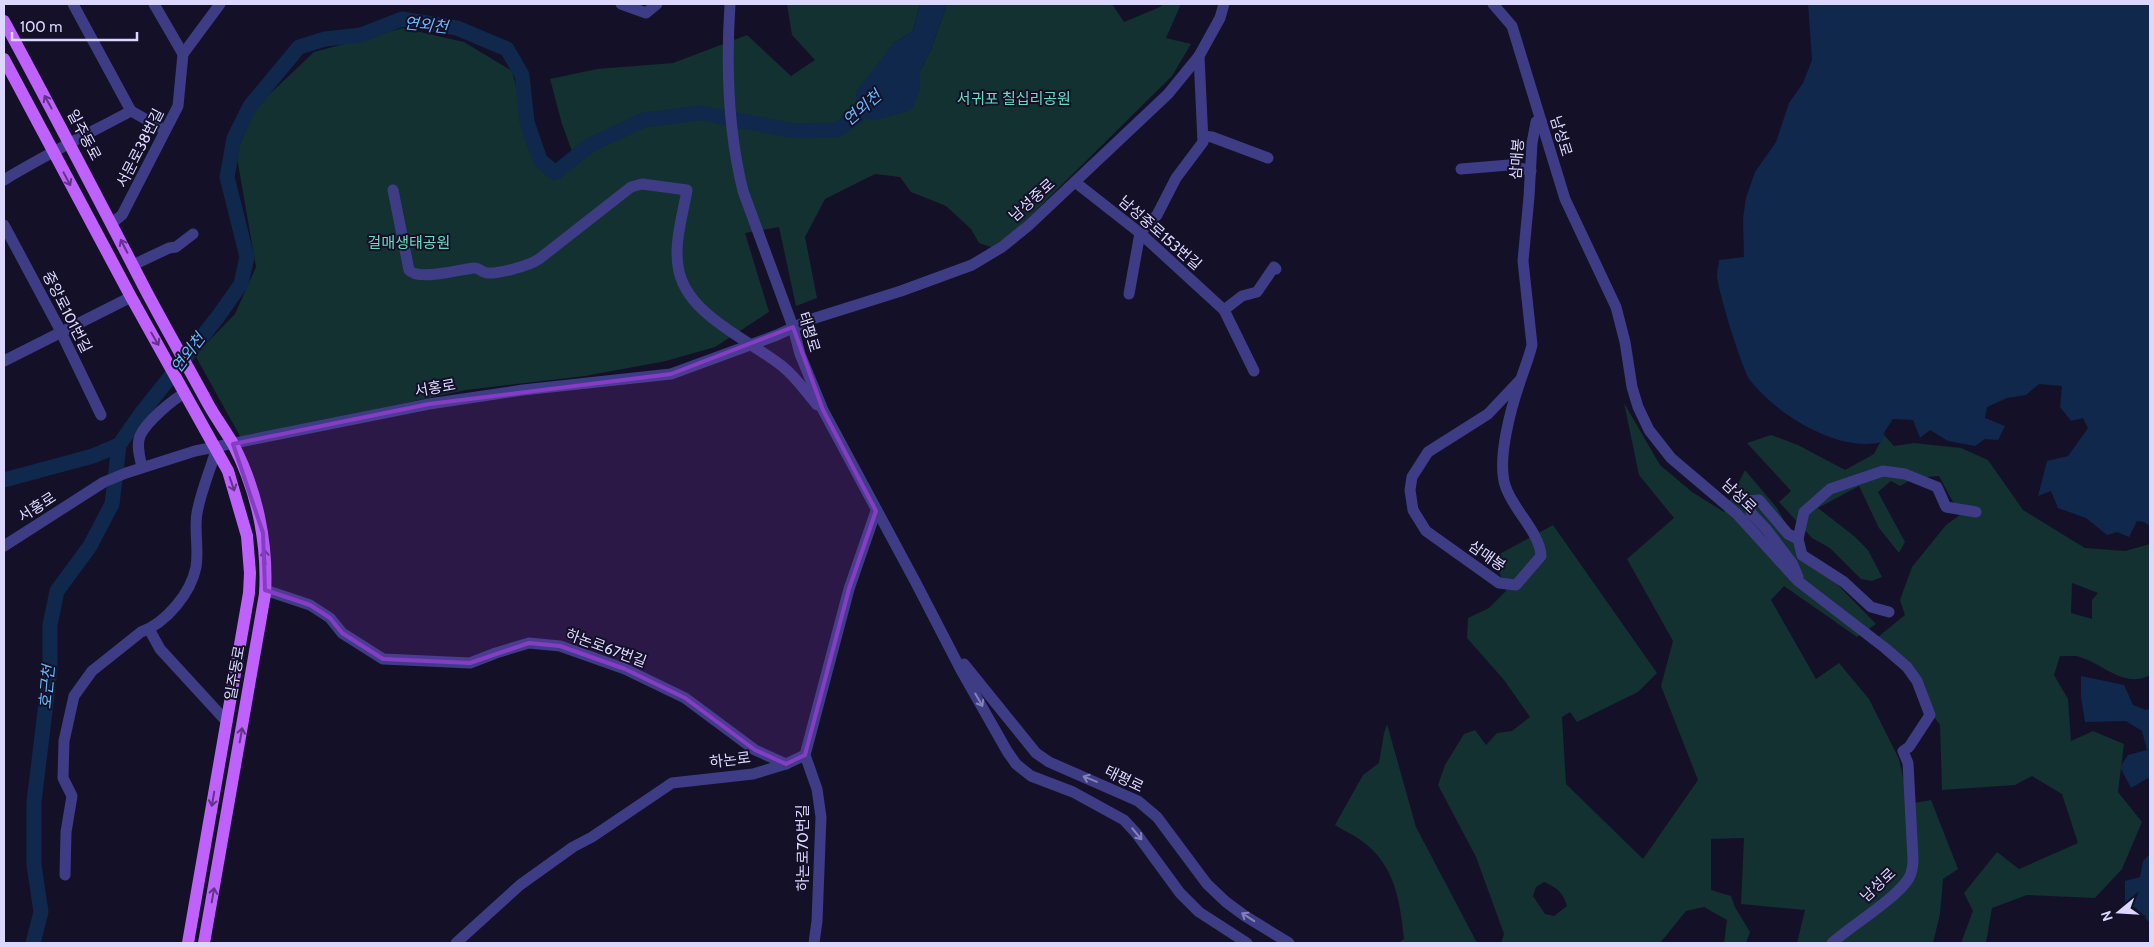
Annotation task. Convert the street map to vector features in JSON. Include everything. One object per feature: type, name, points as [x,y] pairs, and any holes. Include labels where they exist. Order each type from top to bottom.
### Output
[{"type":"main road","name":"일주동로","points":[[4,22],[112,223],[145,289],[215,416],[233,444],[255,500],[263,534],[265,590],[204,943]]},
{"type":"main road","points":[[4,59],[131,297]]},
{"type":"main road","name":"일주동로","points":[[131,297],[228,471],[247,536],[250,573],[249,593],[188,943]]},
{"type":"street","points":[[73,4],[131,111],[165,130]]},
{"type":"street","points":[[154,4],[183,54],[220,4]]},
{"type":"street","points":[[621,4],[646,13],[657,4]]},
{"type":"street","name":"태평로","points":[[730,4],[727,48],[729,87],[734,148],[743,191],[793,328],[800,354],[822,410],[948,642],[961,670],[1016,764],[1030,776],[1073,792],[1124,820],[1192,906],[1247,943]]},
{"type":"street","name":"남성중로","points":[[793,328],[812,319],[901,291],[972,265],[1002,247],[1028,226],[1168,94],[1199,56],[1220,18],[1224,4]]},
{"type":"street","name":"남성로","points":[[1493,4],[1512,26],[1565,199],[1616,307],[1625,342],[1632,387],[1642,418],[1656,440],[1671,458],[1736,514],[1798,581],[1907,667],[1917,680],[1930,715],[1909,747],[1903,751],[1908,764],[1910,831],[1913,859],[1913,867],[1909,878],[1898,890],[1832,943]]},
{"type":"street","name":"서문로38번길","points":[[112,223],[122,214],[178,106],[183,54]]},
{"type":"street","points":[[1129,294],[1140,232],[1157,215],[1176,178],[1203,142],[1199,56]]},
{"type":"street","points":[[4,180],[52,151],[70,144],[131,111]]},
{"type":"street","name":"삼매봉","points":[[1520,379],[1488,414],[1428,452],[1412,477],[1410,490],[1413,510],[1426,532],[1499,583],[1506,585],[1516,585],[1541,556],[1541,546],[1504,484],[1502,468],[1520,379],[1529,359],[1532,345],[1523,261],[1533,133],[1536,122],[1541,121]]},
{"type":"street","points":[[1203,136],[1212,136],[1268,158]]},
{"type":"street","points":[[1461,169],[1509,165],[1531,171]]},
{"type":"street","name":"남성중로153번길","points":[[1075,182],[1140,232],[1224,310]]},
{"type":"street","points":[[392,190],[409,270],[416,274],[476,268],[486,273],[527,266],[539,259],[631,187],[642,184],[687,190],[677,255],[680,277],[686,290],[695,302],[717,321],[781,365],[799,381],[822,410]]},
{"type":"street","name":"중앙로101번길","points":[[4,225],[61,332],[101,415]]},
{"type":"street","points":[[133,265],[168,248],[176,247],[192,234]]},
{"type":"street","points":[[1254,371],[1224,310],[1242,296],[1257,292],[1274,267],[1276,269]]},
{"type":"street","points":[[4,362],[131,297]]},
{"type":"street","name":"서홍로","points":[[4,546],[87,492],[126,473],[195,451],[429,404],[523,390],[671,374],[793,328]]},
{"type":"street","points":[[142,467],[138,450],[140,437],[151,422],[177,397],[185,393]]},
{"type":"street","points":[[65,875],[66,832],[72,796],[62,778],[64,741],[74,696],[92,672],[141,632],[149,629],[166,616],[186,591],[196,567],[196,515],[203,486],[216,448]]},
{"type":"street","points":[[1889,612],[1871,607],[1844,582],[1802,555],[1798,539],[1804,512],[1830,489],[1883,471],[1905,474],[1937,487],[1946,507],[1976,512]]},
{"type":"street","points":[[1798,539],[1788,534],[1759,500],[1749,501],[1751,513],[1767,530],[1792,563],[1798,581]]},
{"type":"street","points":[[805,754],[849,589],[876,511]]},
{"type":"street","name":"하논로67번길","points":[[265,590],[310,605],[330,618],[342,633],[383,659],[470,663],[529,643],[560,646],[625,669],[686,698],[755,750],[786,764]]},
{"type":"street","points":[[149,629],[160,649],[227,722]]},
{"type":"street","name":"태평로","points":[[948,642],[1036,753],[1049,762],[1138,801],[1158,817],[1207,884],[1238,911],[1289,943]]},
{"type":"street","name":"하논로","points":[[456,943],[520,886],[573,847],[592,837],[672,784],[753,774],[786,764],[805,754]]},
{"type":"street","name":"하논로70번길","points":[[805,754],[817,789],[821,817],[817,921],[814,943]]},
{"type":"highlighted area","points":[[793,327],[823,410],[876,511],[849,589],[805,755],[786,764],[755,750],[685,698],[625,669],[560,646],[529,643],[470,663],[383,659],[342,633],[330,618],[310,605],[265,590],[263,533],[233,444],[429,404],[671,374]]},
{"type":"green space","name":"걸매생태공원","points":[[787,4],[920,4],[913,31],[893,44],[920,90],[920,71],[931,49],[947,4],[1112,4],[1124,22],[1163,4],[1181,4],[1166,38],[1191,44],[1172,76],[997,249],[979,243],[971,229],[946,206],[911,192],[900,177],[875,174],[825,199],[805,237],[817,298],[796,306],[779,227],[745,233],[769,312],[715,347],[666,361],[585,376],[466,390],[241,438],[195,355],[235,314],[256,267],[236,152],[257,106],[314,52],[403,28],[464,42],[512,71],[530,143],[553,177],[577,165],[562,124],[550,79],[597,69],[673,63],[747,35],[791,76],[815,60],[792,35]]},
{"type":"green space","points":[[1624,403],[1660,465],[1692,492],[1724,512],[1745,470],[1777,508],[1801,551],[1876,624],[1857,637],[1784,586],[1771,600],[1816,679],[1839,663],[1869,699],[1899,759],[1909,804],[1931,800],[1958,869],[1943,879],[1940,914],[1933,943],[1797,943],[1805,910],[1741,904],[1744,838],[1711,839],[1711,890],[1731,896],[1735,907],[1750,932],[1746,943],[1724,943],[1727,920],[1704,907],[1686,911],[1660,943],[1501,943],[1504,934],[1476,857],[1438,785],[1445,765],[1464,734],[1475,730],[1486,745],[1497,733],[1512,731],[1530,717],[1504,680],[1467,638],[1468,618],[1489,608],[1506,591],[1494,557],[1553,525],[1657,673],[1638,692],[1577,722],[1570,712],[1562,717],[1566,784],[1643,859],[1698,780],[1661,686],[1673,641],[1627,559],[1674,518],[1639,475]],"holes":[[[1544,882],[1561,894],[1567,906],[1554,916],[1545,914],[1533,896],[1536,887]]]},
{"type":"green space","points":[[1771,435],[1798,445],[1845,470],[1874,454],[1884,435],[1894,446],[1914,443],[1961,448],[1988,460],[2023,510],[2085,548],[2125,551],[2150,544],[2150,675],[2141,679],[2132,679],[2114,674],[2080,657],[2060,656],[2054,675],[2068,699],[2071,741],[2093,731],[2124,744],[2118,792],[2142,822],[2122,869],[2095,898],[2027,895],[1992,908],[1986,943],[1961,943],[1973,911],[1964,893],[1997,852],[2019,869],[2078,843],[2062,794],[2032,776],[2015,785],[1942,790],[1940,725],[1926,705],[1914,667],[1878,637],[1905,615],[1900,600],[1912,567],[1946,525],[1960,515],[1939,476],[1914,478],[1900,486],[1891,481],[1878,492],[1905,542],[1899,553],[1879,528],[1859,486],[1818,508],[1854,536],[1868,550],[1882,577],[1872,581],[1861,579],[1830,548],[1812,538],[1779,502],[1791,491],[1747,443]],"holes":[[[2072,583],[2098,593],[2092,600],[2092,619],[2071,613]]]},
{"type":"green space","points":[[1387,724],[1416,827],[1477,943],[1398,943],[1404,939],[1398,898],[1389,873],[1373,851],[1359,839],[1335,825],[1363,775],[1379,763]]},
{"type":"water","points":[[920,4],[947,4],[931,49],[920,71],[920,90],[912,110],[876,120],[856,117],[856,91],[893,44],[913,31]]},
{"type":"water","points":[[1808,4],[2150,4],[2150,526],[2144,522],[2137,521],[2129,537],[2117,532],[2107,535],[2086,518],[2058,508],[2051,491],[2038,496],[2047,461],[2068,456],[2088,428],[2083,418],[2071,421],[2060,407],[2062,386],[2039,384],[2026,395],[2007,398],[1987,407],[1985,418],[2005,426],[1998,440],[1985,439],[1975,446],[1948,441],[1930,430],[1920,438],[1913,420],[1893,419],[1885,431],[1882,442],[1865,444],[1846,442],[1809,428],[1775,406],[1750,380],[1725,311],[1717,275],[1719,260],[1744,257],[1743,218],[1746,198],[1755,172],[1776,142],[1789,103],[1803,83],[1812,60]]},
{"type":"water","points":[[2081,676],[2124,685],[2133,705],[2146,710],[2150,709],[2150,779],[2148,778],[2131,788],[2120,767],[2128,755],[2147,750],[2142,731],[2126,721],[2085,722],[2081,697]]},
{"type":"water","points":[[2150,854],[2150,923],[2136,908],[2125,905],[2125,881],[2140,877],[2143,861]]},
{"type":"waterway","name":"연외천","points":[[4,480],[93,456],[119,445],[241,284],[247,257],[227,177],[234,138],[250,106],[299,47],[325,39],[361,35],[402,19],[457,28],[507,49],[522,75],[527,122],[540,160],[555,173],[590,145],[644,120],[701,113],[795,131],[837,130],[856,117],[870,103]]},
{"type":"waterway","name":"호근천","points":[[33,943],[41,912],[34,865],[34,802],[50,670],[50,625],[57,591],[90,546],[112,504],[119,445]]},
{"type":"park label","name":"서귀포 칠십리공원","points":[[1014,99]]}]
